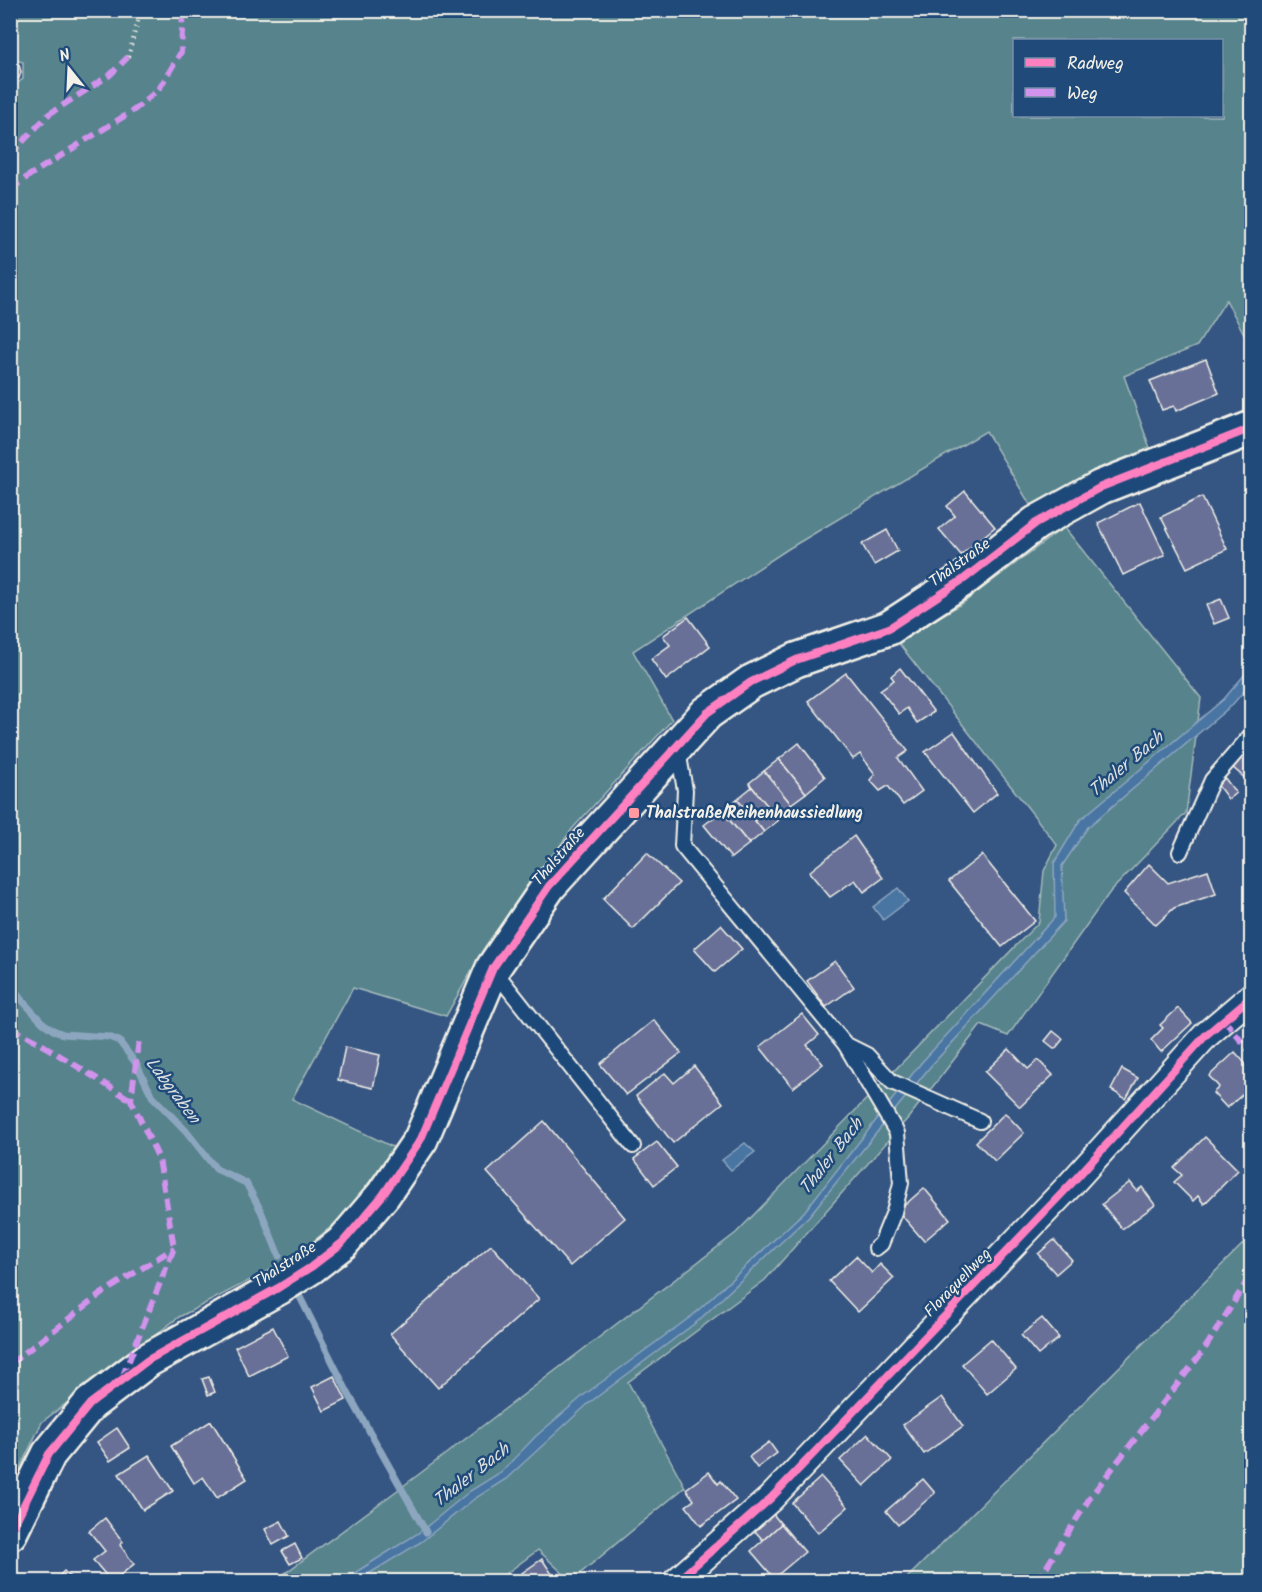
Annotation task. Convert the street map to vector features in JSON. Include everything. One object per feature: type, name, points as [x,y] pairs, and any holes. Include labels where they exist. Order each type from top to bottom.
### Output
[{"type":"main road","name":"Thalstraße","points":[[10,1533],[49,1454],[90,1404],[148,1360],[278,1288],[311,1267],[342,1243],[383,1195],[421,1139],[493,969],[549,886],[707,713],[751,682],[796,660],[889,628],[964,579],[1036,523],[1101,487],[1251,428]]},
{"type":"street","name":"Floraquellweg","points":[[676,1581],[771,1498],[1071,1184],[1206,1035],[1251,996]]},
{"type":"lane","points":[[1180,852],[1212,780],[1251,734]]},
{"type":"lane","points":[[677,746],[684,790],[682,846],[845,1044],[881,1102],[897,1133],[901,1183],[894,1212],[881,1244],[876,1248]]},
{"type":"lane","points":[[493,969],[633,1146]]},
{"type":"lane","points":[[845,1044],[867,1054],[892,1082],[980,1121]]},
{"type":"lane","points":[[866,1081],[880,1069]]},
{"type":"path","points":[[128,57],[138,21],[138,10]]},
{"type":"green space","points":[[11,11],[1251,11],[1251,347],[1226,300],[1197,346],[1124,376],[1151,451],[1035,513],[986,431],[788,549],[633,651],[672,720],[573,828],[485,947],[446,1016],[353,988],[292,1099],[395,1148],[344,1216],[293,1258],[179,1317],[42,1422],[11,1487],[10,88],[23,79],[23,62],[11,59]]},
{"type":"green space","points":[[1064,527],[1201,698],[1186,813],[1110,892],[1008,1036],[981,1025],[909,1117],[765,1280],[628,1382],[685,1487],[571,1581],[538,1550],[496,1581],[270,1582],[418,1475],[736,1233],[1039,922],[1044,871],[1057,845],[897,641],[963,603]]},
{"type":"green space","points":[[1251,1236],[1251,1581],[904,1581]]},
{"type":"water","points":[[1251,667],[1251,683],[1232,705],[1088,827],[1062,866],[1064,921],[930,1067],[809,1216],[698,1321],[589,1403],[506,1479],[474,1499],[421,1542],[357,1581],[332,1582],[353,1574],[420,1532],[470,1491],[501,1472],[536,1436],[584,1395],[693,1315],[804,1212],[921,1063],[1055,917],[1054,863],[1080,820],[1224,699]]},
{"type":"water","points":[[898,888],[908,901],[883,920],[873,907]]},
{"type":"water","points":[[745,1143],[755,1152],[731,1170],[722,1160]]},
{"type":"building","points":[[10,63],[19,65],[21,72],[19,78],[14,82],[10,82]]},
{"type":"building","points":[[1206,359],[1219,393],[1176,411],[1174,406],[1162,410],[1150,381]]},
{"type":"building","points":[[965,491],[995,527],[961,555],[939,529],[955,516],[947,506]]},
{"type":"building","points":[[1202,497],[1227,549],[1187,568],[1161,517]]},
{"type":"building","points":[[1140,502],[1165,555],[1123,575],[1098,523]]},
{"type":"building","points":[[887,530],[898,551],[874,565],[862,544]]},
{"type":"building","points":[[1221,599],[1229,618],[1214,624],[1206,605]]},
{"type":"building","points":[[688,617],[710,646],[666,680],[651,659],[670,645],[663,636]]},
{"type":"building","points":[[900,668],[934,712],[917,723],[907,708],[899,714],[880,690],[894,680],[891,676]]},
{"type":"building","points":[[846,673],[908,751],[898,758],[922,791],[903,805],[888,786],[880,791],[870,780],[875,774],[860,754],[853,759],[808,701]]},
{"type":"building","points":[[954,732],[997,793],[973,813],[925,752]]},
{"type":"building","points":[[799,743],[825,777],[806,793],[779,759]]},
{"type":"building","points":[[1246,750],[1252,755],[1252,776],[1247,780],[1231,766]]},
{"type":"building","points":[[779,759],[806,793],[791,804],[764,771]]},
{"type":"building","points":[[764,771],[791,804],[776,817],[749,783]]},
{"type":"building","points":[[1224,777],[1236,793],[1228,799],[1216,783]]},
{"type":"building","points":[[752,787],[779,820],[764,832],[737,799]]},
{"type":"building","points":[[737,799],[764,832],[749,844],[722,811]]},
{"type":"building","points":[[722,811],[749,844],[731,858],[704,825]]},
{"type":"building","points":[[854,836],[883,878],[864,892],[855,880],[830,897],[809,872]]},
{"type":"building","points":[[647,853],[679,883],[633,929],[603,899]]},
{"type":"building","points":[[982,855],[1035,921],[1002,947],[949,881]]},
{"type":"building","points":[[1149,864],[1168,883],[1208,870],[1216,894],[1174,908],[1156,925],[1124,893]]},
{"type":"building","points":[[721,925],[742,949],[715,972],[694,949]]},
{"type":"building","points":[[835,961],[854,987],[826,1007],[807,981]]},
{"type":"building","points":[[1178,1008],[1192,1023],[1161,1052],[1151,1040],[1163,1028],[1160,1025]]},
{"type":"building","points":[[802,1014],[819,1035],[807,1045],[823,1064],[793,1088],[760,1047]]},
{"type":"building","points":[[654,1020],[681,1053],[626,1095],[600,1064]]},
{"type":"building","points":[[1053,1031],[1063,1039],[1055,1049],[1045,1041]]},
{"type":"building","points":[[345,1047],[380,1055],[373,1088],[338,1080]]},
{"type":"building","points":[[1009,1049],[1028,1069],[1038,1060],[1053,1075],[1020,1107],[985,1072]]},
{"type":"building","points":[[1235,1052],[1252,1071],[1252,1086],[1227,1108],[1213,1093],[1219,1087],[1209,1076]]},
{"type":"building","points":[[694,1066],[723,1103],[673,1143],[636,1096],[665,1073],[674,1083]]},
{"type":"building","points":[[1122,1069],[1138,1078],[1126,1099],[1111,1090]]},
{"type":"building","points":[[1005,1113],[1024,1133],[995,1161],[976,1142]]},
{"type":"building","points":[[544,1121],[625,1218],[570,1266],[487,1172]]},
{"type":"building","points":[[1205,1137],[1238,1170],[1204,1204],[1198,1196],[1193,1201],[1174,1182],[1182,1175],[1174,1168]]},
{"type":"building","points":[[657,1142],[677,1167],[654,1185],[634,1159]]},
{"type":"building","points":[[1130,1182],[1137,1191],[1142,1187],[1155,1205],[1122,1229],[1102,1204]]},
{"type":"building","points":[[924,1188],[950,1219],[924,1241],[898,1211]]},
{"type":"building","points":[[1054,1240],[1072,1260],[1056,1274],[1038,1254]]},
{"type":"building","points":[[491,1245],[539,1299],[438,1388],[390,1334]]},
{"type":"building","points":[[856,1256],[872,1273],[880,1264],[894,1278],[858,1312],[829,1281]]},
{"type":"building","points":[[1042,1318],[1059,1338],[1038,1355],[1021,1335]]},
{"type":"building","points":[[273,1327],[288,1356],[249,1376],[235,1347]]},
{"type":"building","points":[[991,1339],[1016,1369],[987,1394],[962,1364]]},
{"type":"building","points":[[334,1376],[346,1400],[324,1411],[312,1387]]},
{"type":"building","points":[[209,1377],[215,1392],[208,1395],[202,1379]]},
{"type":"building","points":[[942,1397],[963,1426],[924,1454],[903,1425]]},
{"type":"building","points":[[211,1421],[247,1479],[217,1498],[203,1477],[194,1483],[171,1446]]},
{"type":"building","points":[[117,1428],[130,1448],[110,1461],[97,1442]]},
{"type":"building","points":[[868,1434],[892,1460],[864,1486],[840,1460]]},
{"type":"building","points":[[769,1442],[777,1453],[757,1468],[749,1457]]},
{"type":"building","points":[[149,1455],[173,1491],[143,1510],[119,1474]]},
{"type":"building","points":[[709,1472],[718,1484],[721,1481],[736,1500],[701,1526],[686,1506],[694,1500],[686,1489]]},
{"type":"building","points":[[821,1477],[848,1507],[818,1533],[792,1503]]},
{"type":"building","points":[[923,1479],[935,1493],[898,1525],[886,1511]]},
{"type":"building","points":[[773,1514],[781,1524],[763,1540],[754,1530]]},
{"type":"building","points":[[105,1518],[123,1542],[120,1545],[134,1564],[112,1582],[93,1560],[105,1551],[89,1531]]},
{"type":"building","points":[[281,1521],[289,1536],[273,1545],[265,1529]]},
{"type":"building","points":[[781,1524],[805,1552],[774,1578],[751,1551]]},
{"type":"building","points":[[295,1544],[302,1558],[290,1564],[282,1551]]},
{"type":"building","points":[[542,1559],[556,1580],[528,1582],[522,1573]]},
{"type":"building","points":[[64,1571],[75,1582],[53,1582]]},
{"type":"waterway","name":"Labgraben","points":[[10,982],[20,998],[42,1022],[53,1030],[63,1034],[109,1037],[119,1041],[137,1065],[152,1096],[186,1131],[216,1169],[246,1183],[261,1211],[279,1256]]},
{"type":"waterway","name":"Labgraben","points":[[299,1295],[348,1393],[426,1532]]},
{"type":"marked path","points":[[10,190],[134,110],[159,89],[181,52],[183,10]]},
{"type":"marked path","points":[[10,155],[49,114],[110,75],[128,57]]},
{"type":"marked path","points":[[1224,1020],[1252,1054]]},
{"type":"marked path","points":[[10,1028],[38,1042],[131,1100]]},
{"type":"marked path","points":[[122,1378],[174,1248],[159,1159],[131,1100],[139,1040]]},
{"type":"marked path","points":[[10,1364],[101,1294],[174,1248]]},
{"type":"marked path","points":[[1037,1582],[1091,1496],[1204,1350],[1252,1273]]},
{"type":"cycle path","points":[[10,1533],[49,1454],[90,1404],[148,1360],[278,1288],[311,1267],[342,1243],[383,1195],[421,1139],[493,968],[549,886],[707,713],[751,682],[796,660],[889,628],[964,579],[1036,523],[1101,487],[1252,428]]},
{"type":"cycle path","points":[[676,1582],[771,1498],[1071,1184],[1206,1035],[1252,996]]},
{"type":"place","name":"Thalstraße/Reihenhaussiedlung","points":[[634,813]]},
{"type":"water label","name":"Thaler Bach","points":[[1127,765]]},
{"type":"water label","name":"Thaler Bach","points":[[832,1157]]},
{"type":"water label","name":"Thaler Bach","points":[[472,1476]]}]
